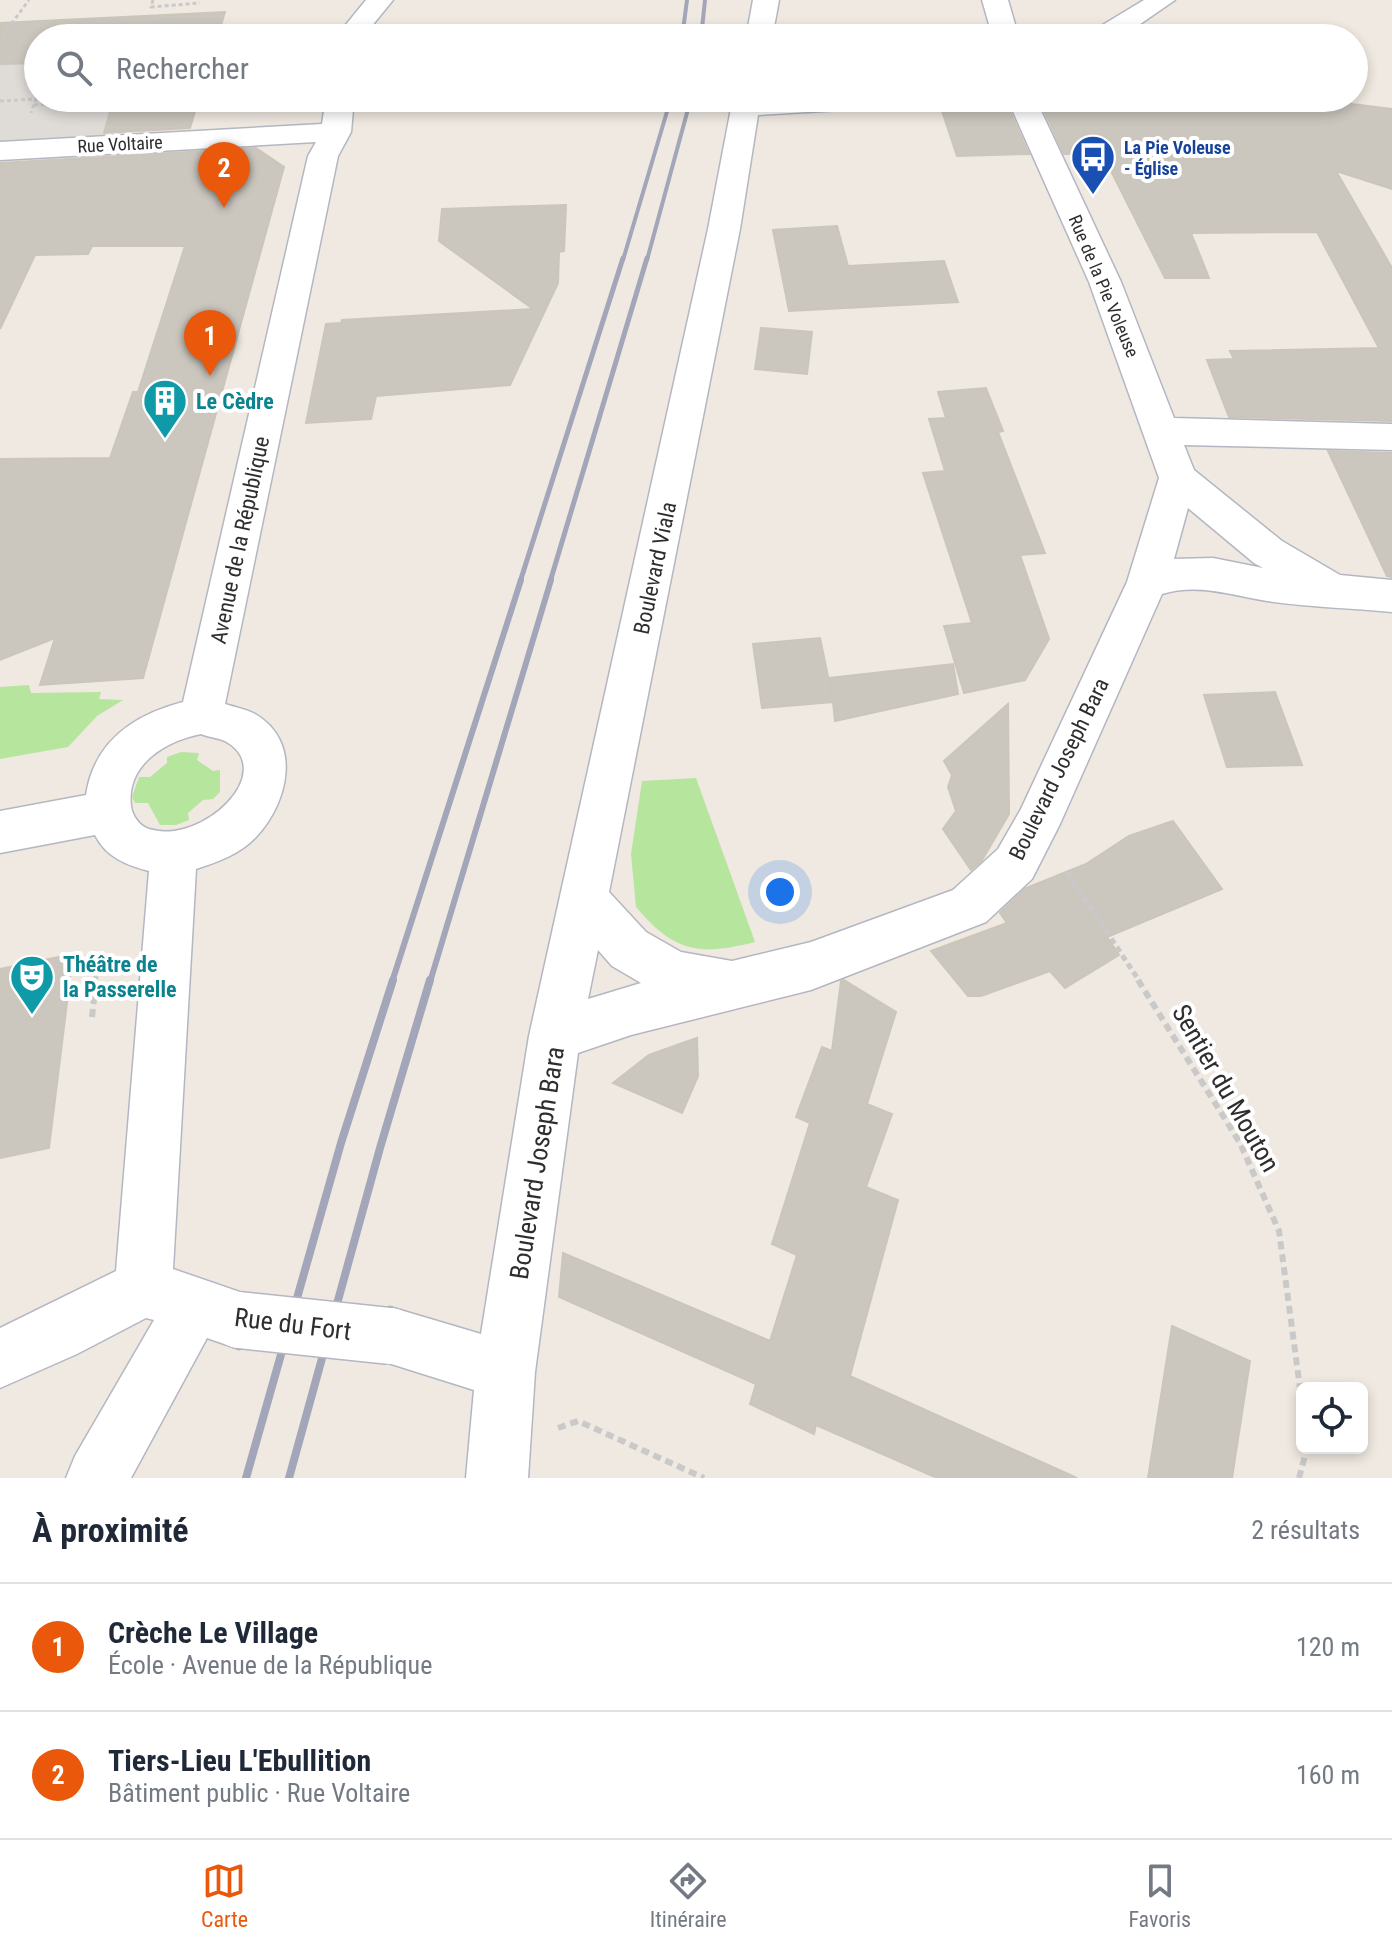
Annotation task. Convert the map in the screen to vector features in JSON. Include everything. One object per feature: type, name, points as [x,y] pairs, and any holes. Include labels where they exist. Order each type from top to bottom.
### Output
[{"type":"street","points":[[360,24],[380,0]]},
{"type":"street","points":[[762,24],[766,0]]},
{"type":"street","points":[[995,0],[1002,24]]},
{"type":"street","points":[[1123,24],[1162,0]]},
{"type":"street","name":"Boulevard Viala","points":[[555,1036],[721,245],[744,112]]},
{"type":"street","name":"Rue de la Pie Voleuse","points":[[1027,112],[1105,282],[1178,478]]},
{"type":"street","name":"Rue Voltaire","points":[[0,151],[338,115]]},
{"type":"street","name":"Avenue de la République","points":[[201,716],[323,156],[338,115]]},
{"type":"street","points":[[1162,431],[1392,437]]},
{"type":"street","points":[[1178,478],[1268,552],[1332,590]]},
{"type":"street","name":"Boulevard Joseph Bara","points":[[498,1463],[505,1372],[555,1036],[631,1010],[811,966],[969,906],[1015,864],[1037,824],[1147,582],[1178,478]]},
{"type":"street","points":[[1147,582],[1176,574],[1213,574],[1268,585],[1392,596]]},
{"type":"street","points":[[201,716],[227,719],[247,729],[261,746],[267,766],[263,790],[250,813],[230,832],[203,847],[174,853],[137,848],[123,839],[113,827],[107,812],[106,794],[112,774],[123,756],[159,728],[201,716]]},
{"type":"street","points":[[0,832],[107,812]]},
{"type":"street","points":[[97,1478],[164,1363],[192,1304],[174,853]]},
{"type":"street","name":"Boulevard Joseph Bara","points":[[584,899],[629,949],[674,975],[738,984]]},
{"type":"street","points":[[0,1358],[56,1333],[192,1304]]},
{"type":"street","name":"Rue du Fort","points":[[192,1304],[390,1336],[448,1351],[505,1372]]},
{"type":"path","points":[[3,35],[29,0]]},
{"type":"path","points":[[153,0],[151,7],[200,3]]},
{"type":"path","name":"Sentier du Mouton","points":[[1037,824],[1240,1143],[1279,1231],[1299,1382]]},
{"type":"path","points":[[92,1017],[96,975]]},
{"type":"path","points":[[498,1463],[578,1421],[704,1478]]},
{"type":"path","points":[[1299,1478],[1305,1454]]},
{"type":"green space","points":[[29,685],[31,693],[101,692],[99,699],[123,700],[97,716],[68,747],[0,759],[0,687]]},
{"type":"green space","points":[[181,752],[199,753],[197,760],[213,771],[220,770],[220,792],[213,799],[203,800],[188,813],[189,820],[176,825],[160,825],[148,803],[135,803],[132,797],[139,777],[150,777],[167,763],[167,757]]},
{"type":"green space","points":[[696,778],[755,942],[718,949],[689,947],[663,934],[636,907],[631,854],[642,781]]},
{"type":"shaded area","points":[[24,63],[24,112],[110,112],[102,139],[0,146],[0,64]]},
{"type":"building","points":[[225,12],[221,24],[24,24],[24,63],[0,64],[0,23]]},
{"type":"building","points":[[1368,106],[1392,109],[1392,189],[1336,171],[1392,268],[1392,421],[1229,417],[1207,360],[1234,359],[1230,351],[1379,348],[1317,232],[1191,233],[1209,278],[1165,278],[1102,153],[1064,154],[1045,112],[1368,112]]},
{"type":"building","points":[[110,112],[195,112],[190,128],[104,133]]},
{"type":"building","points":[[942,112],[1010,112],[1029,154],[957,156]]},
{"type":"building","points":[[256,148],[284,167],[143,678],[40,685],[55,638],[0,660],[0,459],[110,458],[133,392],[138,392],[185,246],[92,246],[88,254],[35,255],[0,329],[0,163]]},
{"type":"building","points":[[566,205],[564,251],[559,252],[558,283],[510,385],[376,396],[371,419],[306,423],[326,324],[341,323],[342,320],[533,309],[439,241],[442,209]]},
{"type":"building","points":[[837,226],[848,266],[944,261],[958,302],[789,311],[773,230]]},
{"type":"building","points":[[761,328],[812,332],[807,374],[755,369]]},
{"type":"building","points":[[986,388],[1003,431],[998,432],[1045,553],[1020,555],[1049,639],[1025,680],[964,693],[944,626],[972,623],[923,473],[945,471],[929,419],[946,418],[938,392]]},
{"type":"building","points":[[1328,451],[1392,453],[1392,577],[1387,576]]},
{"type":"building","points":[[820,638],[832,696],[830,678],[953,664],[958,694],[835,721],[833,702],[762,708],[753,644]]},
{"type":"building","points":[[1275,692],[1302,765],[1227,767],[1204,695]]},
{"type":"building","points":[[1008,704],[1009,814],[982,860],[971,870],[943,829],[956,811],[948,787],[952,775],[944,761]]},
{"type":"building","points":[[1173,821],[1222,889],[1107,937],[1119,955],[1065,988],[1050,971],[981,996],[968,996],[931,951],[1007,923],[1000,913],[1026,888],[1086,864],[1129,836]]},
{"type":"building","name":"Théâtre de la Passerelle","points":[[73,954],[49,1148],[0,1158],[0,969]]},
{"type":"building","points":[[841,981],[896,1012],[867,1104],[892,1114],[866,1187],[898,1200],[850,1376],[1077,1478],[937,1478],[816,1425],[814,1434],[750,1404],[756,1384],[559,1297],[563,1253],[770,1341],[797,1255],[772,1244],[810,1123],[796,1117],[822,1047],[832,1051]]},
{"type":"building","points":[[697,1038],[698,1076],[682,1113],[613,1083],[649,1055]]},
{"type":"building","points":[[1172,1326],[1250,1361],[1232,1478],[1148,1478]]},
{"type":"railway","points":[[684,24],[687,0]]},
{"type":"railway","points":[[702,24],[705,0]]},
{"type":"railway","points":[[623,260],[667,112]]},
{"type":"railway","points":[[647,260],[687,112]]},
{"type":"railway","points":[[520,582],[623,258]]},
{"type":"railway","points":[[550,582],[647,258]]},
{"type":"railway","points":[[392,982],[521,580]]},
{"type":"railway","points":[[430,982],[551,580]]},
{"type":"railway","points":[[246,1478],[341,1143],[393,980]]},
{"type":"railway","points":[[289,1478],[430,980]]},
{"type":"place","name":"La Pie Voleuse - Église","points":[[1093,196]]},
{"type":"place","name":"Tiers-Lieu L'Ebullition","points":[[224,208]]},
{"type":"place","name":"Crèche Le Village","points":[[210,376]]},
{"type":"place","name":"Le Cèdre","points":[[165,440]]},
{"type":"place","name":"Théâtre de la Passerelle","points":[[32,1016]]}]
